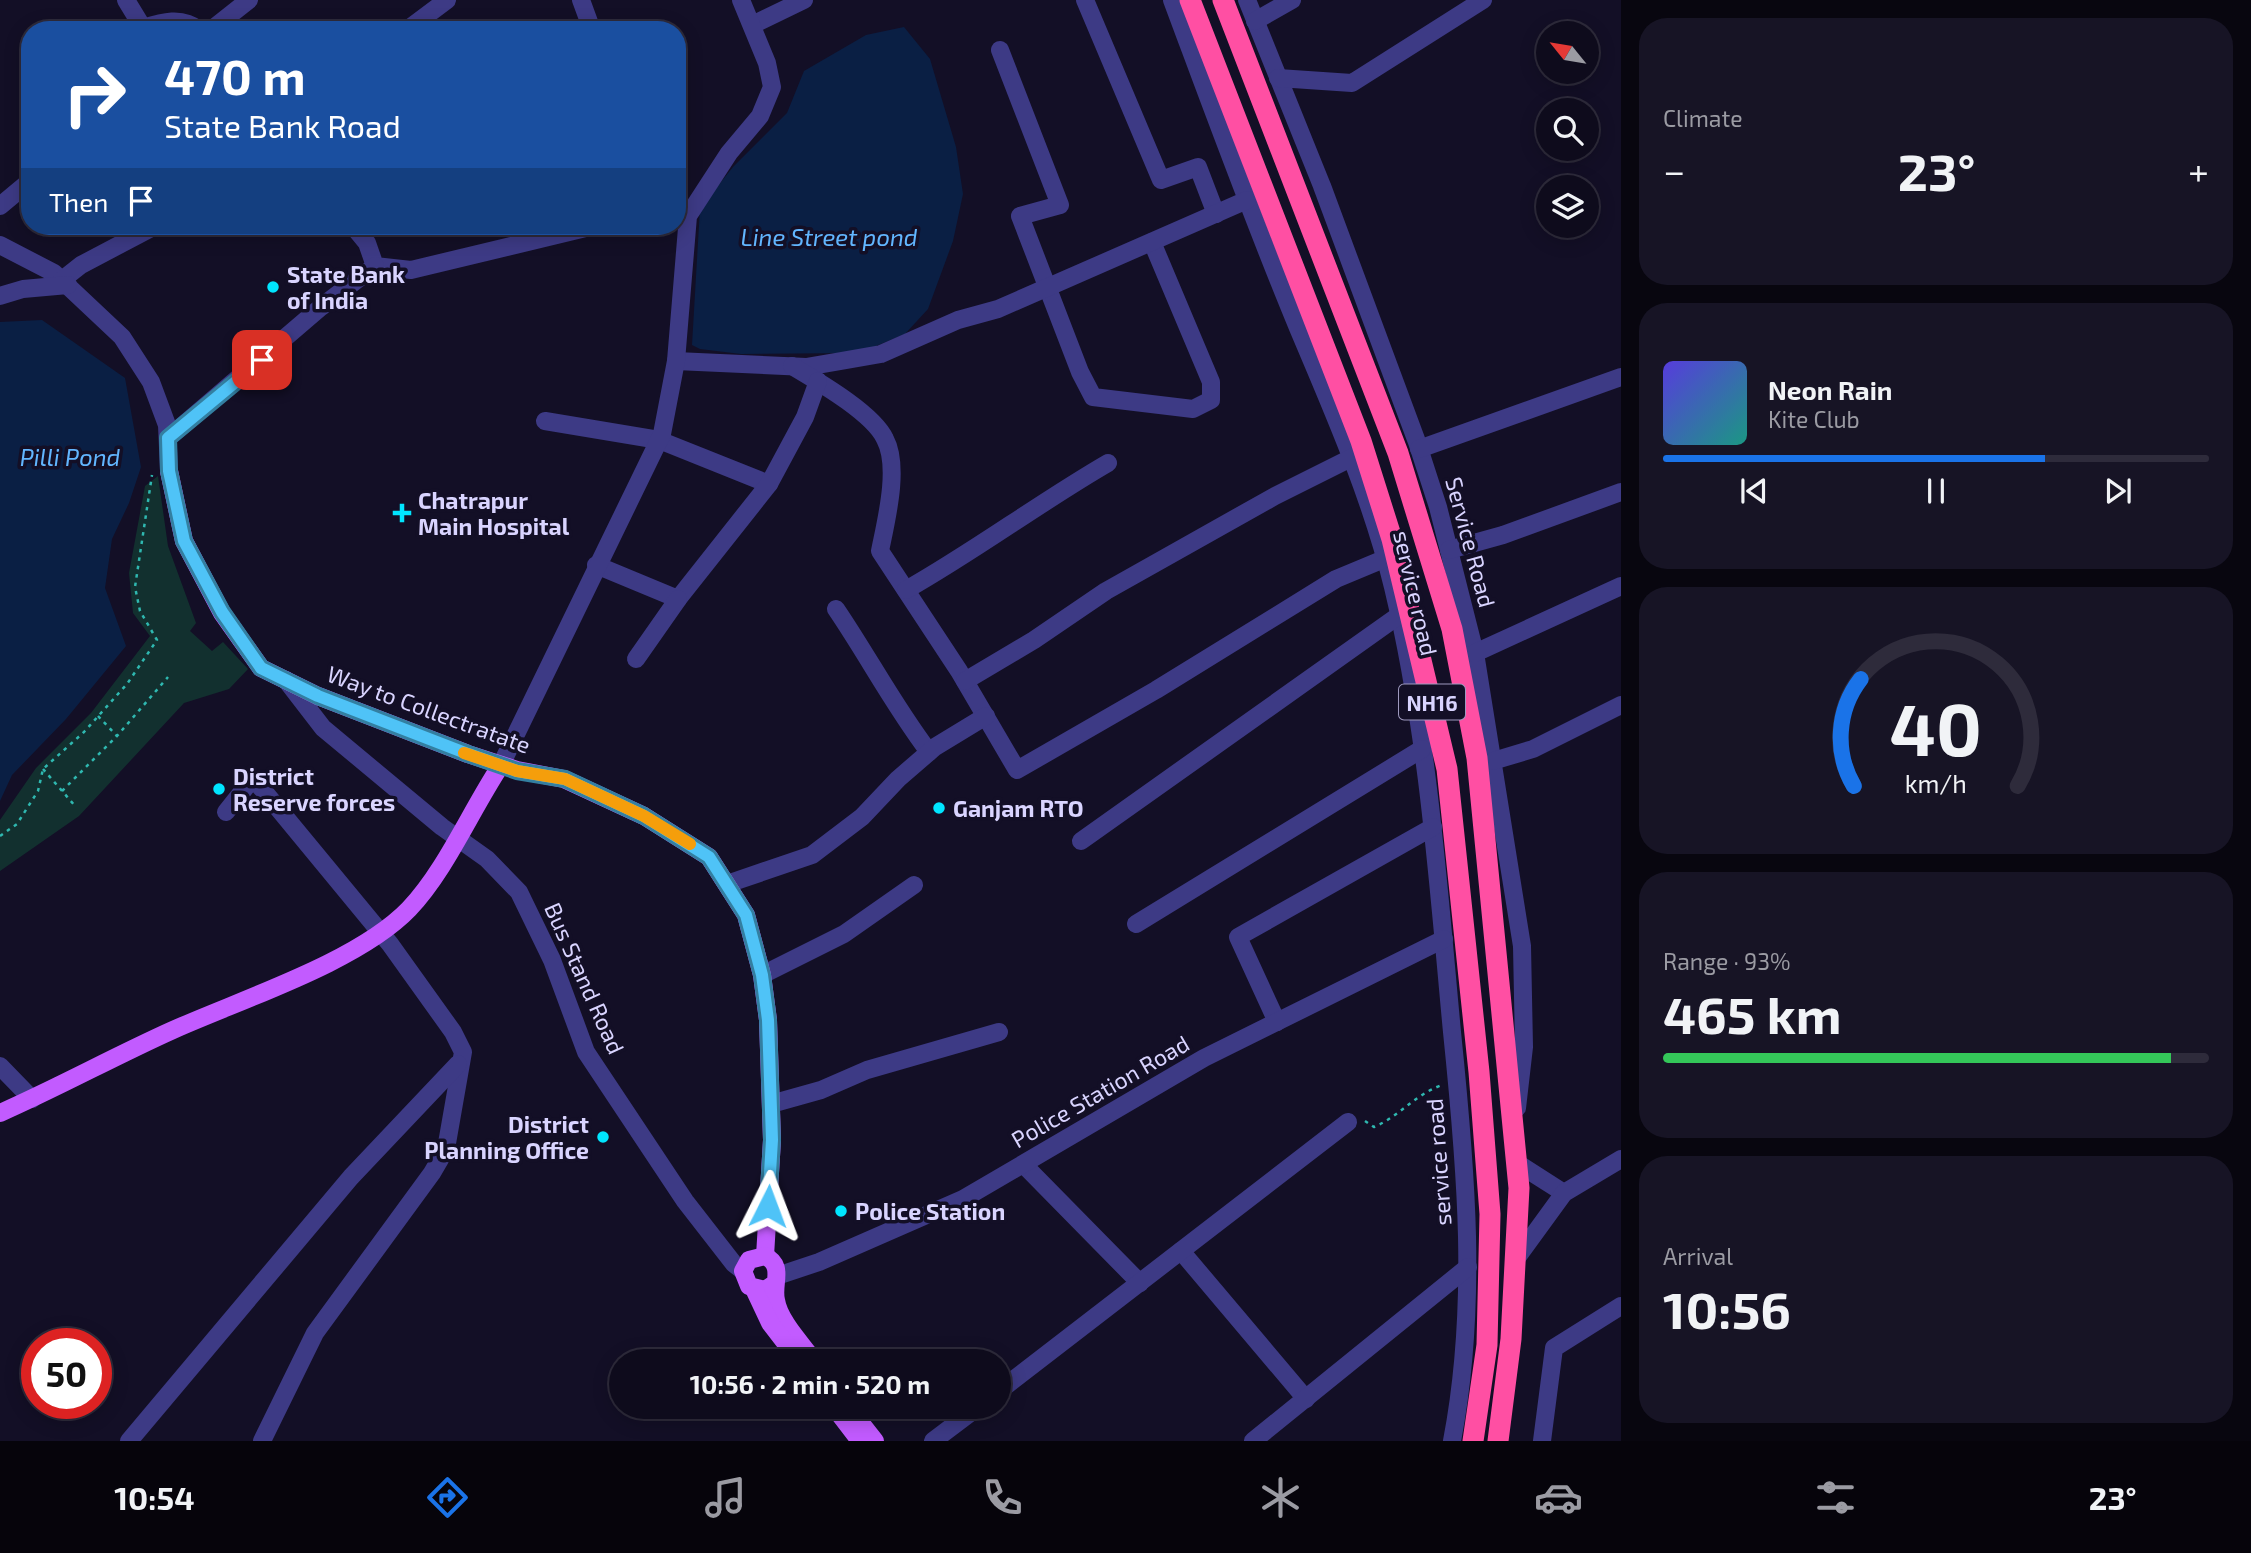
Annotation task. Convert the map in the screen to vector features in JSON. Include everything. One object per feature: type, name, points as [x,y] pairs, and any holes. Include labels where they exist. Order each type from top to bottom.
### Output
[{"type":"highway","name":"NH16","points":[[1190,0],[1361,441],[1392,539],[1447,769],[1479,1072],[1490,1214],[1487,1345],[1473,1441]]},
{"type":"highway","name":"NH16","points":[[1223,0],[1398,453],[1452,629],[1477,758],[1517,1163],[1516,1259],[1511,1339],[1498,1441]]},
{"type":"main road","name":"Way to Collectratate","points":[[162,467],[184,541],[222,612],[261,668],[388,723],[501,765],[565,779],[644,816],[709,857],[746,915],[762,975],[768,1020],[772,1140],[765,1256]]},
{"type":"main road","points":[[0,1113],[160,1035],[321,966],[362,945],[408,910],[430,883],[501,765]]},
{"type":"main road","points":[[790,1349],[770,1323],[754,1289],[746,1282],[743,1271],[754,1257],[765,1256],[775,1263],[776,1304],[806,1349]]},
{"type":"main road","points":[[754,1289],[765,1290],[776,1280]]},
{"type":"main road","points":[[843,1419],[860,1441]]},
{"type":"main road","points":[[858,1419],[875,1441]]},
{"type":"street","points":[[126,0],[138,21]]},
{"type":"street","points":[[222,21],[249,0]]},
{"type":"street","points":[[419,21],[447,0]]},
{"type":"street","points":[[581,0],[589,21]]},
{"type":"street","points":[[686,211],[760,116],[772,87],[767,63],[741,0]]},
{"type":"street","points":[[752,25],[804,0]]},
{"type":"street","points":[[1085,0],[1161,180],[1198,167],[1216,214]]},
{"type":"street","name":"service road","points":[[1171,0],[1247,200],[1353,457],[1398,616],[1433,827],[1457,1080],[1468,1267],[1468,1320],[1452,1441]]},
{"type":"street","name":"Service Road","points":[[1247,0],[1322,186],[1419,449],[1449,550],[1475,653],[1522,946],[1524,1047],[1514,1126]]},
{"type":"street","points":[[1255,21],[1293,0]]},
{"type":"street","points":[[1278,78],[1352,83],[1483,0]]},
{"type":"street","points":[[1000,50],[1060,205],[1020,216],[1093,397],[1194,409],[1211,400],[1211,382],[1152,242]]},
{"type":"street","points":[[0,206],[21,188]]},
{"type":"street","points":[[676,361],[806,367],[881,354],[958,320],[998,309],[1247,200]]},
{"type":"street","points":[[0,296],[61,280],[81,265],[138,235]]},
{"type":"street","points":[[360,235],[367,243],[375,265]]},
{"type":"street","points":[[168,438],[375,265],[411,270],[557,235]]},
{"type":"street","points":[[501,765],[659,440],[676,361],[682,235]]},
{"type":"street","points":[[0,245],[61,280],[122,337],[151,382],[167,425],[168,438],[162,467]]},
{"type":"street","points":[[792,366],[818,381],[862,414],[886,439],[892,484],[880,551],[965,681],[1017,770],[1156,690],[1336,579],[1384,559]]},
{"type":"street","points":[[1419,449],[1621,377]]},
{"type":"street","points":[[636,659],[678,599],[769,484],[805,417],[818,381]]},
{"type":"street","points":[[545,422],[659,440],[769,484]]},
{"type":"street","points":[[965,681],[1034,640],[1106,590],[1275,496],[1353,457]]},
{"type":"street","points":[[905,590],[946,567],[1047,498],[1108,463]]},
{"type":"street","points":[[1449,550],[1503,535],[1621,492]]},
{"type":"street","points":[[596,565],[678,599]]},
{"type":"street","points":[[1475,653],[1621,586]]},
{"type":"street","points":[[836,609],[867,653],[900,713],[929,752]]},
{"type":"street","points":[[1081,841],[1398,616]]},
{"type":"street","name":"Bus Stand Road","points":[[286,680],[323,728],[456,837],[487,859],[519,892],[552,960],[586,1052],[685,1201],[734,1264],[743,1271]]},
{"type":"street","points":[[1493,761],[1533,749],[1621,705]]},
{"type":"street","points":[[727,884],[812,855],[862,817],[898,779],[929,752],[986,716]]},
{"type":"street","points":[[1136,924],[1422,750]]},
{"type":"street","points":[[226,812],[253,778],[380,932],[453,1032],[463,1052],[458,1064],[446,1149],[432,1173],[315,1333],[262,1441]]},
{"type":"street","points":[[1278,1022],[1237,937],[1433,827]]},
{"type":"street","points":[[762,975],[844,933],[914,885]]},
{"type":"street","name":"Police Station Road","points":[[776,1280],[963,1199],[1204,1058],[1444,939]]},
{"type":"street","points":[[771,1104],[821,1090],[867,1070],[999,1032]]},
{"type":"street","points":[[129,1441],[351,1177],[458,1064]]},
{"type":"street","points":[[0,1066],[32,1099]]},
{"type":"street","points":[[1011,1382],[1348,1122]]},
{"type":"street","points":[[1516,1259],[1564,1193],[1621,1159]]},
{"type":"street","points":[[1517,1163],[1564,1193]]},
{"type":"street","points":[[1024,1165],[1140,1283]]},
{"type":"street","points":[[1181,1251],[1306,1399]]},
{"type":"street","points":[[1253,1441],[1468,1267]]},
{"type":"street","points":[[1542,1441],[1554,1348],[1621,1306]]},
{"type":"street","points":[[933,1441],[962,1419]]},
{"type":"path","points":[[0,836],[17,824],[38,791],[43,769],[127,684],[157,640],[140,611],[135,587],[162,467]]},
{"type":"path","points":[[62,791],[117,736],[168,677]]},
{"type":"path","points":[[98,716],[117,736]]},
{"type":"path","points":[[43,769],[76,807]]},
{"type":"path","points":[[1348,1122],[1361,1119],[1374,1126],[1390,1120],[1424,1092],[1457,1080]]},
{"type":"green space","points":[[158,476],[168,546],[196,623],[190,631],[212,651],[223,642],[248,669],[229,689],[184,703],[79,816],[0,871],[0,820],[36,768],[91,713],[150,636],[133,613],[129,573],[145,486]]},
{"type":"water","name":"Line Street pond","points":[[904,27],[930,59],[956,147],[963,194],[953,241],[928,309],[905,334],[859,353],[741,354],[700,349],[692,345],[700,208],[733,167],[787,113],[804,71],[866,35]]},
{"type":"water","name":"Pilli Pond","points":[[42,320],[125,378],[141,467],[129,503],[112,539],[105,588],[126,646],[66,719],[12,775],[0,801],[0,322]]},
{"type":"slow traffic","points":[[464,753],[517,771],[565,779],[644,816],[690,844]]},
{"type":"place","name":"State Bank of India","points":[[273,287]]},
{"type":"place","name":"Chatrapur Main Hospital","points":[[402,513]]},
{"type":"place","name":"District Reserve forces","points":[[219,789]]},
{"type":"place","name":"Ganjam RTO","points":[[939,808]]},
{"type":"place","name":"District Planning Office","points":[[603,1137]]},
{"type":"place","name":"Police Station","points":[[841,1211]]},
{"type":"route","points":[[262,360],[168,438],[169,471],[184,541],[222,612],[261,668],[318,696],[468,754],[517,771],[565,779],[644,816],[709,857],[746,915],[762,975],[768,1020],[772,1140],[768,1206]]}]
